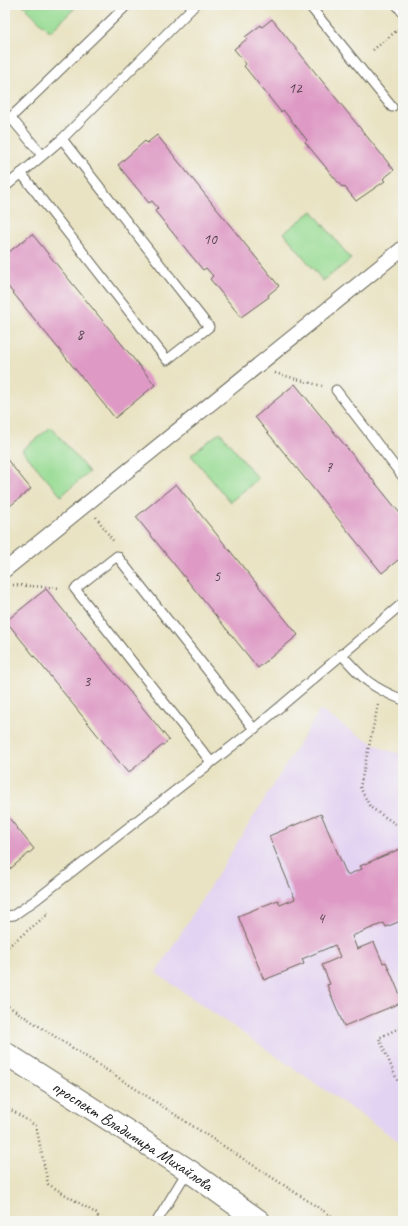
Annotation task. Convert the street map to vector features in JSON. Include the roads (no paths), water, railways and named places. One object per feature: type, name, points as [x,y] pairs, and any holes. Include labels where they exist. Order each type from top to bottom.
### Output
[{"type":"main road","name":"проспект Владимира Михайлова","points":[[5,1053],[188,1170],[259,1221]]},
{"type":"street","points":[[5,570],[403,248]]},
{"type":"lane","points":[[42,155],[8,120],[127,5]]},
{"type":"lane","points":[[5,186],[62,138],[195,5]]},
{"type":"lane","points":[[310,5],[392,107]]},
{"type":"lane","points":[[397,5],[403,13]]},
{"type":"lane","points":[[21,173],[167,360],[209,327],[62,138]]},
{"type":"lane","points":[[336,390],[403,477]]},
{"type":"lane","points":[[211,762],[75,589],[117,556],[254,729]]},
{"type":"lane","points":[[5,916],[14,915],[37,899],[254,729],[403,603]]},
{"type":"lane","points":[[341,654],[363,679],[381,691],[403,700]]},
{"type":"lane","points":[[157,1221],[188,1170]]}]
